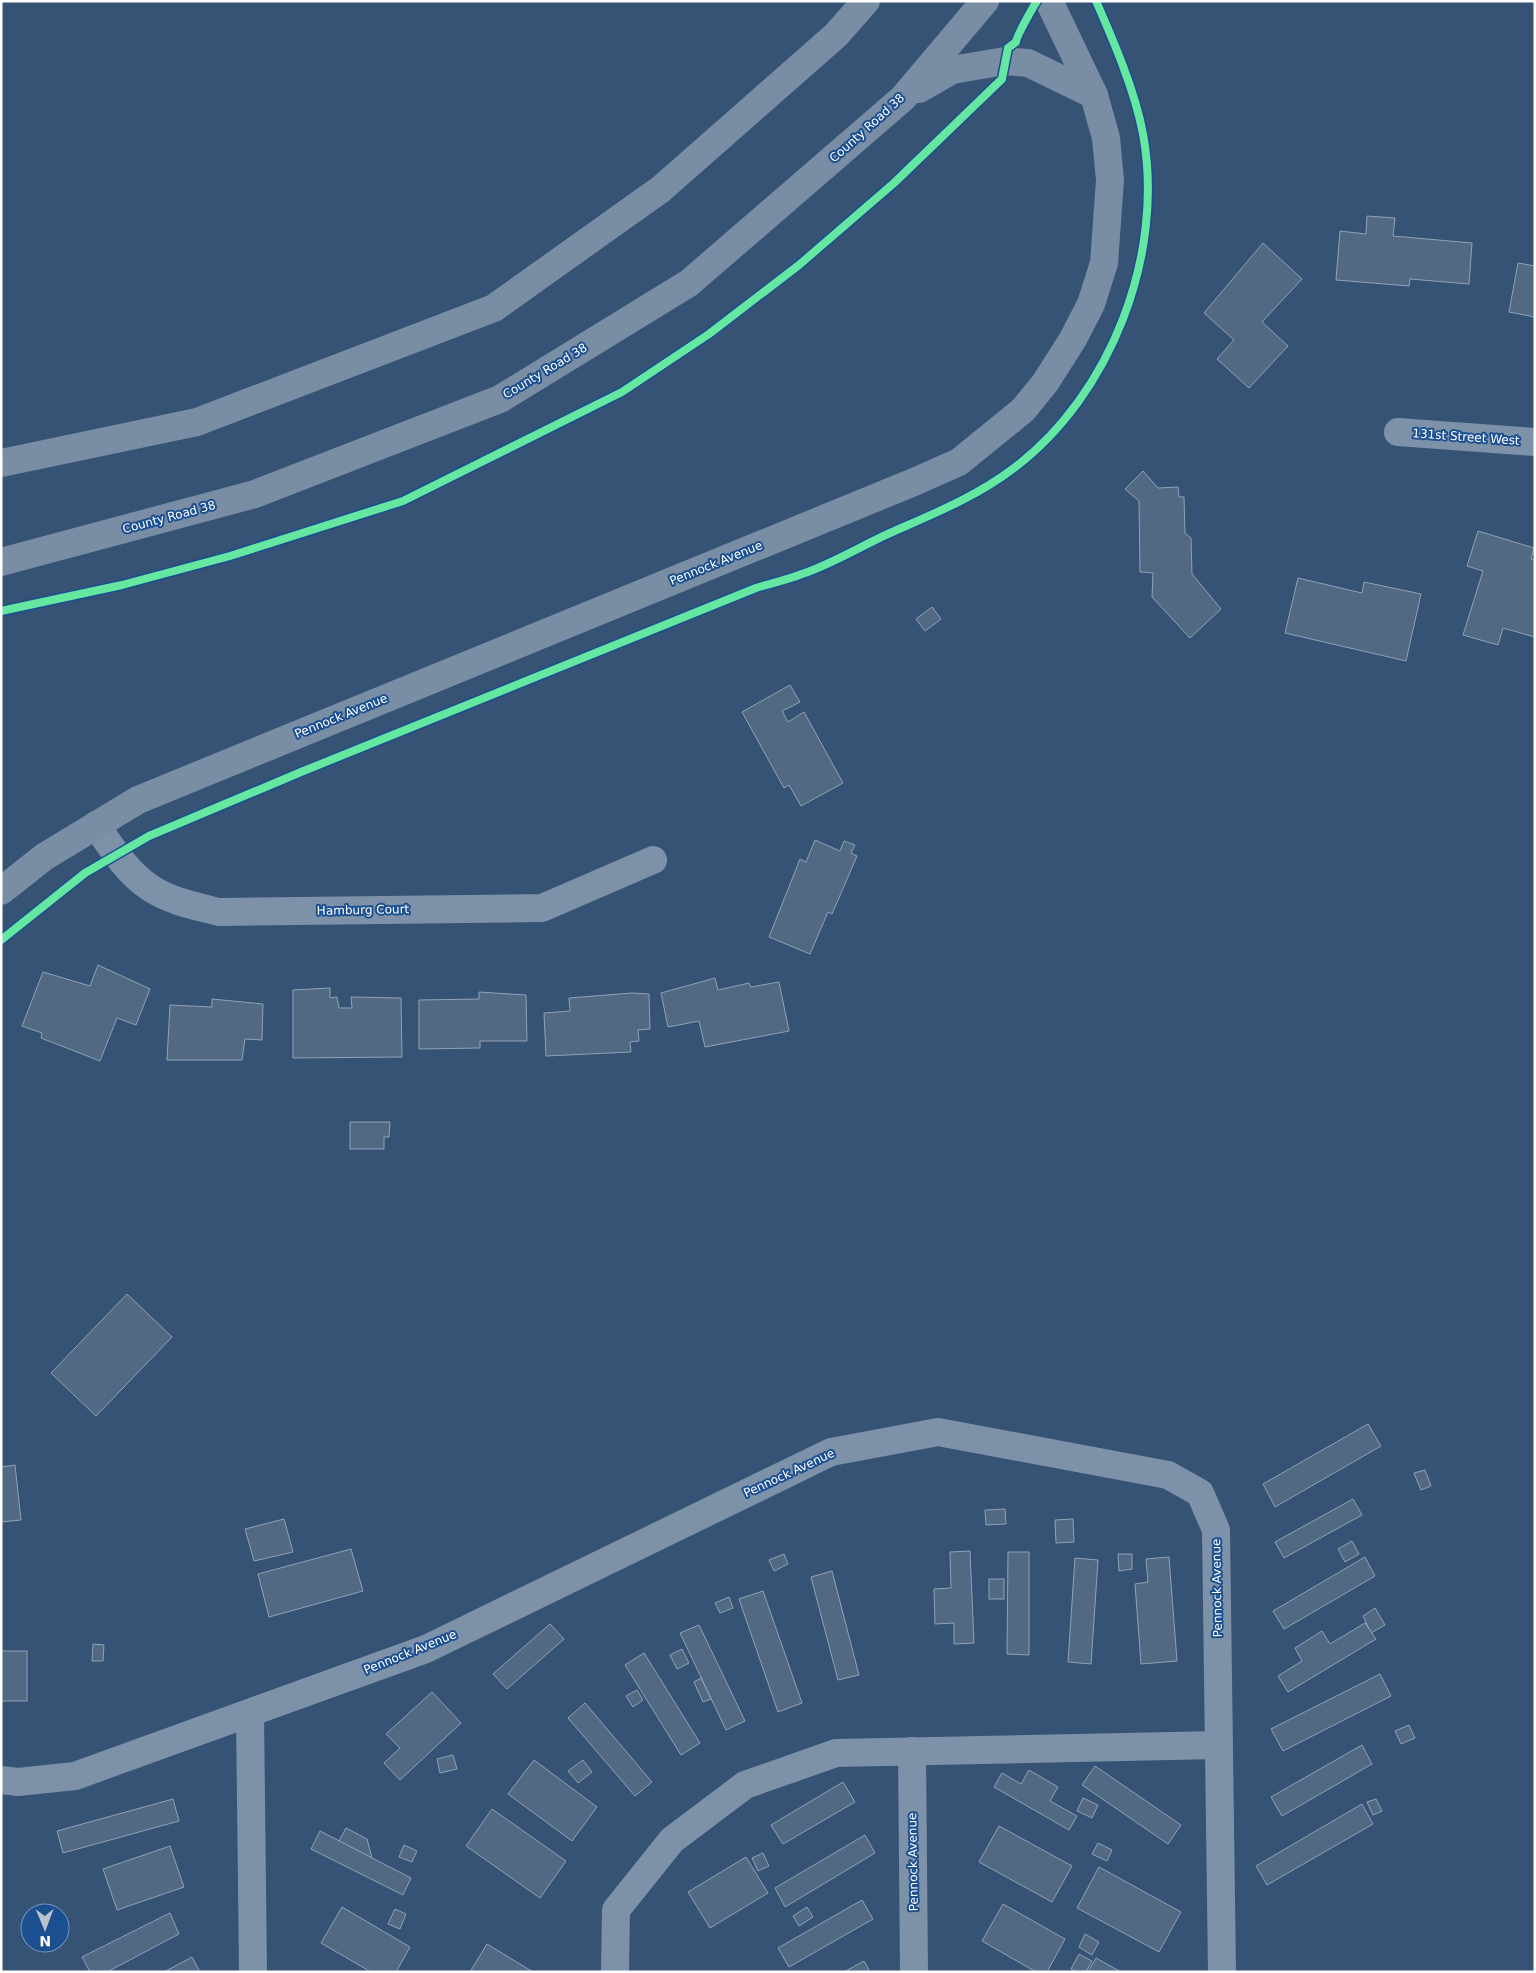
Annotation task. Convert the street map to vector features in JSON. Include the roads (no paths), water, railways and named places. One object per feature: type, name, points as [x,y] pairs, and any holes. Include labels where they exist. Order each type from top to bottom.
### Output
[{"type":"main road","points":[[1,462],[197,422],[494,308],[661,189],[836,35],[866,1]]},
{"type":"main road","name":"County Road 38","points":[[1,562],[255,494],[500,399],[689,284],[902,98],[985,1]]},
{"type":"main road","name":"Pennock Avenue","points":[[1,891],[44,857],[138,800],[959,462],[1023,410],[1045,383],[1073,339],[1091,304],[1104,263],[1110,180],[1106,138],[1094,95],[1049,1]]},
{"type":"main road","points":[[902,98],[952,70],[1005,61],[1028,63],[1094,95]]},
{"type":"street","name":"131st Street West","points":[[1398,432],[1535,442]]},
{"type":"street","name":"Hamburg Court","points":[[96,825],[115,854],[149,887],[182,902],[219,912],[542,908],[653,860]]},
{"type":"street","name":"Pennock Avenue","points":[[1,1780],[18,1782],[75,1776],[426,1649],[831,1452],[938,1432],[1168,1475],[1200,1493],[1216,1530],[1222,1972]]},
{"type":"street","points":[[250,1714],[253,1972]]},
{"type":"street","points":[[615,1972],[616,1910],[672,1840],[745,1785],[836,1753],[1219,1745]]},
{"type":"street","name":"Pennock Avenue","points":[[912,1751],[914,1972]]}]
